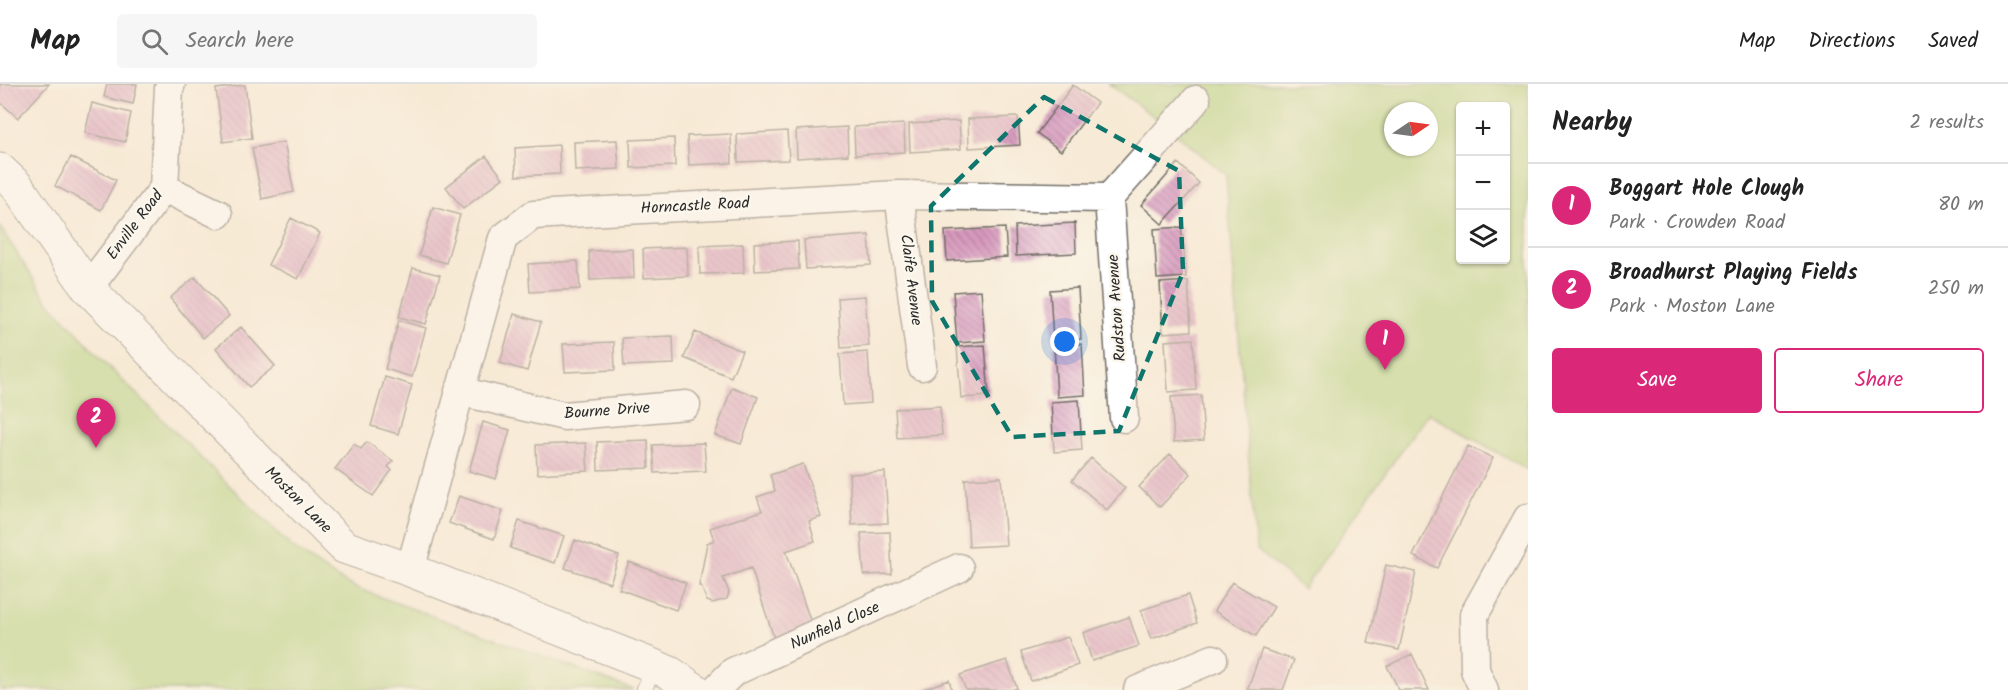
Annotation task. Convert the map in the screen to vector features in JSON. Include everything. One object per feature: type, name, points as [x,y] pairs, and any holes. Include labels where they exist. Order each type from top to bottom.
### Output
[{"type":"street","name":"Enville Road","points":[[88,288],[164,188],[171,84]]},
{"type":"street","points":[[1109,198],[1196,100]]},
{"type":"street","name":"Moston Lane","points":[[0,170],[17,186],[88,288],[344,547],[410,570],[649,678],[670,673],[695,690]]},
{"type":"street","points":[[164,188],[218,214]]},
{"type":"street","name":"Horncastle Road","points":[[410,570],[502,238],[533,215],[899,195],[1109,198]]},
{"type":"street","name":"Claife Avenue","points":[[899,195],[922,366]]},
{"type":"street","name":"Rudston Avenue","points":[[1109,198],[1124,418]]},
{"type":"street","name":"Bourne Drive","points":[[459,391],[564,416],[686,405]]},
{"type":"street","points":[[1484,690],[1475,670],[1474,615],[1528,518]]},
{"type":"street","name":"Nunfield Close","points":[[715,690],[733,672],[959,568]]},
{"type":"street","points":[[1138,690],[1214,659]]},
{"type":"highlighted area","points":[[1044,97],[1179,171],[1183,272],[1119,431],[1012,437],[932,301],[931,206]]},
{"type":"green space","points":[[1109,84],[1528,84],[1528,470],[1428,413],[1303,589],[1256,549],[1226,175],[1166,125]]},
{"type":"green space","points":[[0,227],[47,300],[111,369],[292,547],[337,578],[356,588],[634,690],[0,690]]},
{"type":"building","points":[[0,84],[49,84],[18,118],[0,102]]},
{"type":"building","points":[[107,84],[137,84],[133,104],[104,97]]},
{"type":"building","points":[[245,85],[252,138],[223,142],[216,89]]},
{"type":"building","points":[[1073,85],[1097,103],[1061,151],[1037,133]]},
{"type":"building","points":[[92,103],[131,113],[125,142],[85,133]]},
{"type":"building","points":[[1018,117],[1020,145],[969,148],[968,119]]},
{"type":"building","points":[[959,121],[961,149],[910,152],[909,124]]},
{"type":"building","points":[[904,124],[905,152],[855,155],[854,127]]},
{"type":"building","points":[[847,127],[848,155],[797,158],[796,130]]},
{"type":"building","points":[[787,131],[789,160],[738,162],[737,134]]},
{"type":"building","points":[[731,134],[732,163],[689,165],[687,136]]},
{"type":"building","points":[[674,138],[675,166],[631,168],[630,140]]},
{"type":"building","points":[[617,140],[619,169],[575,171],[574,142]]},
{"type":"building","points":[[284,142],[294,192],[262,199],[252,148]]},
{"type":"building","points":[[559,145],[560,174],[516,176],[515,148]]},
{"type":"building","points":[[486,156],[503,178],[463,209],[446,187]]},
{"type":"building","points":[[71,157],[116,180],[101,210],[55,186]]},
{"type":"building","points":[[1178,163],[1199,183],[1162,224],[1141,205]]},
{"type":"building","points":[[433,207],[460,215],[446,263],[419,255]]},
{"type":"building","points":[[291,218],[320,233],[298,279],[268,265]]},
{"type":"building","points":[[1075,223],[1076,253],[1016,256],[1015,226]]},
{"type":"building","points":[[1182,227],[1186,277],[1157,279],[1154,229]]},
{"type":"building","points":[[1005,228],[1007,257],[947,261],[945,231]]},
{"type":"building","points":[[869,235],[871,265],[806,269],[804,240]]},
{"type":"building","points":[[798,241],[799,269],[755,271],[754,243]]},
{"type":"building","points":[[743,244],[744,273],[700,274],[699,246]]},
{"type":"building","points":[[687,247],[688,276],[644,278],[643,249]]},
{"type":"building","points":[[633,249],[634,278],[590,280],[589,251]]},
{"type":"building","points":[[578,261],[580,289],[530,292],[528,264]]},
{"type":"building","points":[[413,268],[440,275],[426,324],[399,317]]},
{"type":"building","points":[[195,277],[229,316],[203,338],[170,298]]},
{"type":"building","points":[[1188,281],[1191,331],[1163,333],[1160,283]]},
{"type":"building","points":[[1078,288],[1081,339],[1053,341],[1050,290]]},
{"type":"building","points":[[981,290],[985,341],[957,343],[953,292]]},
{"type":"building","points":[[865,296],[869,346],[841,348],[838,298]]},
{"type":"building","points":[[514,314],[541,322],[527,371],[500,363]]},
{"type":"building","points":[[399,320],[426,328],[412,377],[385,369]]},
{"type":"building","points":[[241,327],[275,366],[249,387],[216,348]]},
{"type":"building","points":[[695,332],[742,351],[731,377],[684,358]]},
{"type":"building","points":[[673,336],[674,364],[624,366],[622,338]]},
{"type":"building","points":[[1193,339],[1196,390],[1168,392],[1165,341]]},
{"type":"building","points":[[614,342],[615,370],[565,372],[563,344]]},
{"type":"building","points":[[1082,344],[1085,395],[1057,397],[1054,346]]},
{"type":"building","points":[[985,345],[989,396],[961,398],[957,347]]},
{"type":"building","points":[[868,352],[871,403],[843,405],[840,354]]},
{"type":"building","points":[[385,377],[412,385],[398,434],[371,426]]},
{"type":"building","points":[[732,387],[758,397],[741,444],[715,435]]},
{"type":"building","points":[[1201,395],[1204,440],[1174,442],[1171,397]]},
{"type":"building","points":[[1079,400],[1082,450],[1054,452],[1051,402]]},
{"type":"building","points":[[940,406],[942,435],[897,438],[895,409]]},
{"type":"building","points":[[483,422],[510,430],[496,479],[469,471]]},
{"type":"building","points":[[648,440],[649,468],[598,470],[597,442]]},
{"type":"building","points":[[367,442],[393,461],[388,467],[392,470],[373,496],[335,469],[354,444],[361,449]]},
{"type":"building","points":[[586,443],[588,471],[537,474],[536,445]]},
{"type":"building","points":[[704,443],[706,471],[655,473],[653,445]]},
{"type":"building","points":[[1468,446],[1493,458],[1437,568],[1413,556]]},
{"type":"building","points":[[1170,454],[1191,474],[1160,507],[1139,487]]},
{"type":"building","points":[[1091,458],[1125,488],[1107,510],[1072,480]]},
{"type":"building","points":[[803,464],[821,517],[809,521],[815,541],[786,551],[815,634],[777,647],[751,568],[723,578],[729,592],[727,599],[712,603],[707,601],[699,586],[707,543],[714,540],[710,528],[762,511],[757,497],[775,491],[770,475]]},
{"type":"building","points":[[885,472],[888,523],[852,525],[849,474]]},
{"type":"building","points":[[1001,477],[1006,545],[969,547],[965,479]]},
{"type":"building","points":[[459,496],[503,511],[494,539],[449,523]]},
{"type":"building","points":[[519,521],[564,536],[555,563],[510,548]]},
{"type":"building","points":[[890,532],[892,574],[864,575],[861,533]]},
{"type":"building","points":[[575,540],[619,556],[610,583],[565,568]]},
{"type":"building","points":[[629,562],[686,583],[676,610],[619,589]]},
{"type":"building","points":[[1386,565],[1416,572],[1399,650],[1368,643]]},
{"type":"building","points":[[1232,582],[1274,607],[1256,636],[1214,611]]},
{"type":"building","points":[[1188,595],[1197,623],[1151,639],[1141,610]]},
{"type":"building","points":[[1129,617],[1139,646],[1092,661],[1083,633]]},
{"type":"building","points":[[1068,637],[1078,665],[1031,681],[1021,652]]},
{"type":"building","points":[[1262,649],[1294,660],[1283,690],[1247,690]]},
{"type":"building","points":[[1412,654],[1429,690],[1399,690],[1387,666]]},
{"type":"building","points":[[1007,660],[1017,688],[966,690],[960,675]]},
{"type":"building","points":[[949,680],[952,690],[920,690]]},
{"type":"place","name":"Boggart Hole Clough","points":[[1385,370]]},
{"type":"place","name":"Broadhurst Playing Fields","points":[[96,448]]}]
